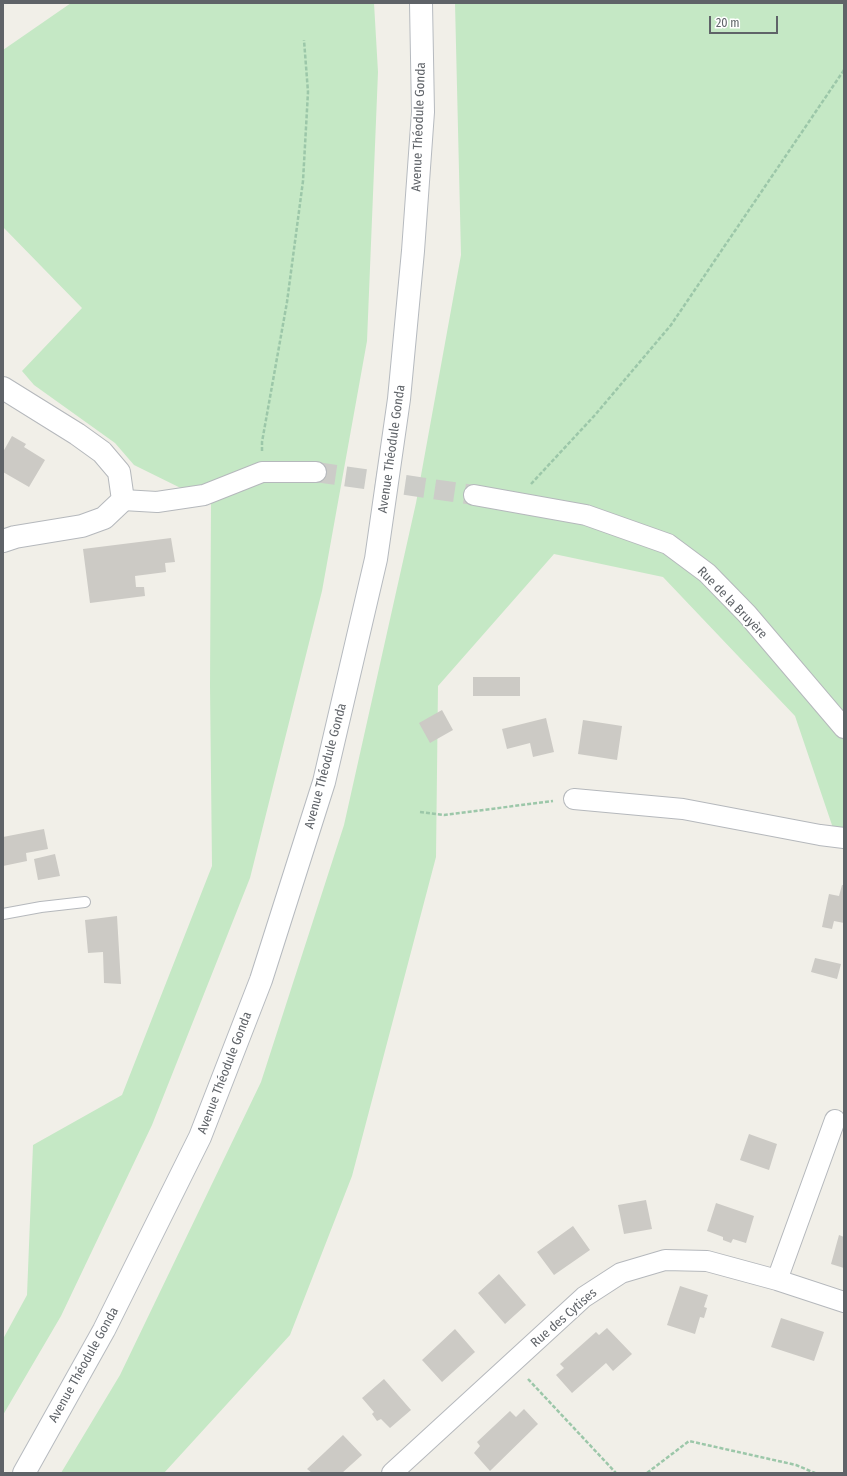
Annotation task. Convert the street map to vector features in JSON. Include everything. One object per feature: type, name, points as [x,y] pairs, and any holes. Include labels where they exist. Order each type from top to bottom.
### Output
[{"type":"main road","name":"Avenue Théodule Gonda","points":[[24,1473],[104,1330],[200,1138],[261,980],[324,782],[376,559],[399,398],[413,251],[423,112],[421,3]]},
{"type":"main road","points":[[3,388],[77,434],[102,452],[119,472],[122,500],[104,518],[82,526],[15,537],[3,541]]},
{"type":"street","points":[[122,500],[157,502],[204,495],[262,472],[316,472]]},
{"type":"street","name":"Rue de la Bruyère","points":[[474,495],[586,514],[668,544],[707,573],[747,614],[844,728]]},
{"type":"street","points":[[574,799],[683,809],[820,835],[844,838]]},
{"type":"street","points":[[777,1280],[834,1120]]},
{"type":"street","name":"Rue des Cytises","points":[[392,1473],[584,1297],[621,1274],[665,1260],[707,1261],[777,1280],[844,1302]]},
{"type":"lane","points":[[3,914],[41,907],[85,902]]},
{"type":"path","points":[[262,472],[262,442],[287,302],[303,181],[308,92],[304,40]]},
{"type":"path","points":[[510,502],[532,483],[595,414],[671,325],[844,70]]},
{"type":"path","points":[[420,812],[444,815],[574,799]]},
{"type":"path","points":[[513,1363],[616,1473]]},
{"type":"path","points":[[647,1473],[689,1441],[796,1465],[815,1473]]},
{"type":"green space","points":[[71,3],[374,3],[378,72],[367,341],[322,591],[250,878],[152,1125],[61,1316],[3,1415],[3,1339],[27,1295],[33,1145],[122,1095],[212,866],[210,686],[211,503],[134,465],[115,443],[34,385],[22,371],[82,308],[3,227],[3,50]]},
{"type":"green space","points":[[455,3],[844,3],[844,832],[834,831],[795,716],[663,577],[554,554],[438,686],[436,857],[352,1176],[290,1335],[164,1473],[61,1473],[120,1375],[261,1082],[344,825],[416,503],[461,255]]},
{"type":"building","points":[[12,436],[26,444],[24,447],[45,460],[29,487],[3,472],[3,452]]},
{"type":"building","points":[[171,538],[175,562],[165,563],[166,572],[135,576],[136,587],[144,587],[145,596],[90,603],[83,549]]},
{"type":"building","points":[[473,677],[520,677],[520,696],[473,696]]},
{"type":"building","points":[[442,710],[453,730],[430,743],[419,723]]},
{"type":"building","points":[[546,718],[554,752],[533,757],[530,743],[507,749],[502,729]]},
{"type":"building","points":[[583,720],[622,726],[617,760],[578,754]]},
{"type":"building","points":[[44,829],[48,849],[26,853],[27,861],[3,866],[3,837]]},
{"type":"building","points":[[55,854],[60,876],[38,880],[34,859]]},
{"type":"building","points":[[842,885],[844,885],[844,923],[834,921],[832,929],[822,927],[829,894],[839,896]]},
{"type":"building","points":[[117,916],[121,984],[104,983],[103,952],[88,953],[85,920]]},
{"type":"building","points":[[815,958],[841,964],[837,979],[811,972]]},
{"type":"building","points":[[749,1134],[777,1144],[769,1170],[740,1160]]},
{"type":"building","points":[[646,1200],[652,1229],[624,1234],[618,1205]]},
{"type":"building","points":[[716,1203],[754,1216],[746,1243],[733,1239],[731,1243],[723,1240],[723,1237],[707,1231]]},
{"type":"building","points":[[573,1226],[590,1250],[554,1275],[537,1252]]},
{"type":"building","points":[[839,1235],[844,1237],[844,1268],[831,1264]]},
{"type":"building","points":[[499,1274],[526,1305],[505,1324],[478,1293]]},
{"type":"building","points":[[680,1286],[708,1295],[704,1307],[707,1308],[704,1318],[700,1317],[695,1334],[667,1325]]},
{"type":"building","points":[[781,1318],[824,1332],[814,1361],[771,1347]]},
{"type":"building","points":[[607,1328],[632,1354],[613,1371],[606,1363],[572,1393],[556,1375],[564,1368],[560,1364],[596,1332],[599,1335]]},
{"type":"building","points":[[455,1329],[475,1352],[442,1382],[422,1360]]},
{"type":"building","points":[[384,1379],[411,1410],[390,1428],[381,1419],[377,1421],[372,1414],[374,1412],[362,1398]]},
{"type":"building","points":[[524,1409],[538,1424],[490,1471],[474,1453],[480,1446],[477,1442],[510,1411],[516,1417]]},
{"type":"building","points":[[343,1435],[362,1455],[342,1473],[312,1473],[307,1469]]},
{"type":"tunnel","points":[[316,472],[474,495]]}]
